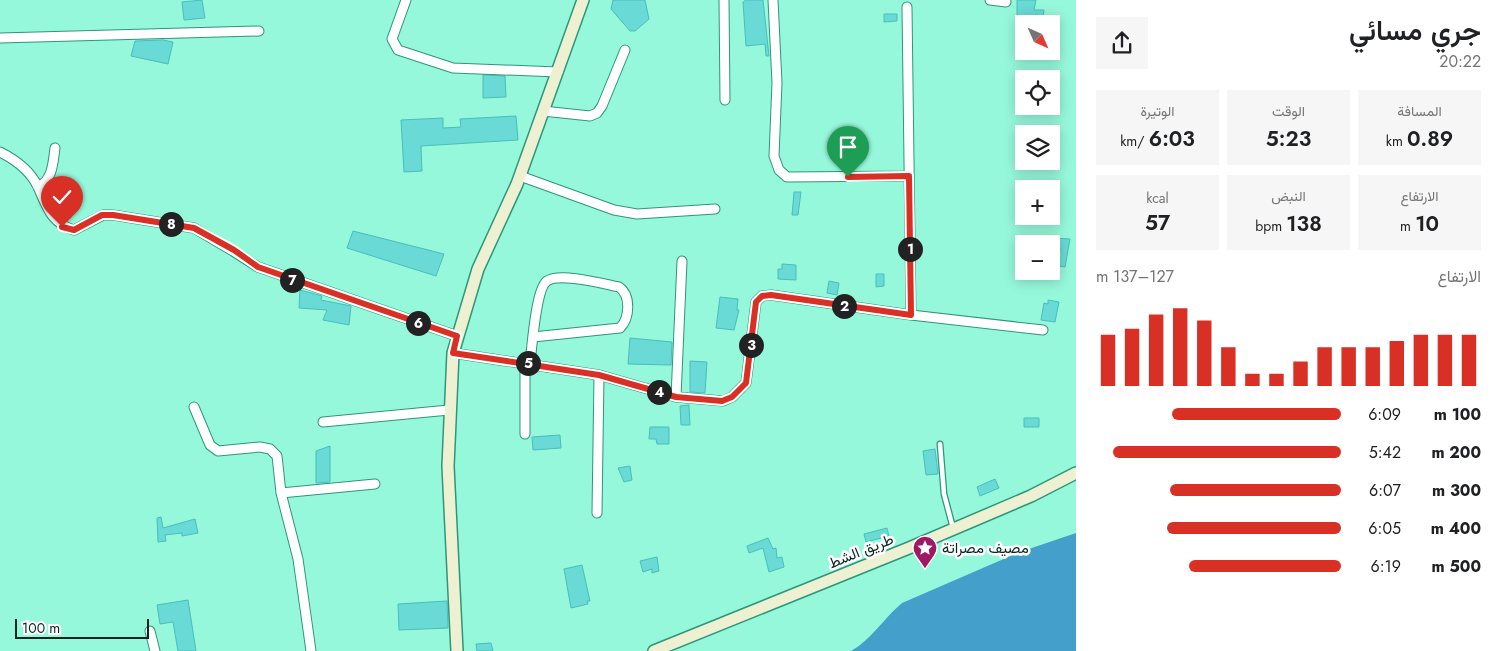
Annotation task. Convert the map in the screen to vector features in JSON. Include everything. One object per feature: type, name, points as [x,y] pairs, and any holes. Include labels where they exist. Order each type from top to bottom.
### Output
[{"type":"street","points":[[406,0],[392,39],[398,50],[453,68],[558,72]]},
{"type":"street","points":[[457,651],[448,466],[453,353],[478,269],[520,176],[584,0]]},
{"type":"street","points":[[724,0],[725,100]]},
{"type":"street","points":[[773,0],[777,84],[774,156],[779,170],[787,177],[909,176]]},
{"type":"street","points":[[990,0],[1006,2]]},
{"type":"street","points":[[907,7],[911,315]]},
{"type":"street","points":[[0,38],[259,31]]},
{"type":"street","points":[[543,111],[590,116],[596,114],[602,106],[625,50]]},
{"type":"street","points":[[38,187],[46,182],[49,176],[55,148]]},
{"type":"street","points":[[0,152],[15,160],[33,177],[50,214],[62,227],[74,230],[102,215],[113,215],[194,228],[234,250],[258,267],[457,336]]},
{"type":"street","points":[[520,176],[614,210],[637,214],[715,209]]},
{"type":"street","points":[[676,397],[682,261]]},
{"type":"street","points":[[525,434],[527,362],[541,286],[548,280],[560,277],[620,287],[625,291],[628,298],[626,320],[620,328],[533,336]]},
{"type":"street","points":[[453,353],[527,362],[599,375],[676,397],[722,401],[732,397],[746,383],[756,302],[762,296],[771,295],[911,315],[1043,330]]},
{"type":"street","points":[[596,513],[599,375]]},
{"type":"street","points":[[194,407],[210,445],[218,452],[260,447],[270,449],[277,456],[281,494],[298,559],[311,651]]},
{"type":"street","points":[[323,422],[449,410]]},
{"type":"street","name":"طريق الشط","points":[[654,651],[1032,496],[1076,473]]},
{"type":"street","points":[[281,494],[375,484]]},
{"type":"street","points":[[150,631],[155,651]]},
{"type":"lane","points":[[940,444],[944,494],[953,529]]},
{"type":"water","points":[[1076,533],[1076,651],[851,651],[865,641],[902,603],[1020,552]]},
{"type":"building","points":[[202,0],[205,18],[184,20],[182,2]]},
{"type":"building","points":[[613,0],[645,0],[649,19],[635,31],[630,31],[611,9]]},
{"type":"building","points":[[746,0],[763,0],[769,56],[766,56],[765,44],[746,46],[743,2]]},
{"type":"building","points":[[1017,0],[1036,0],[1034,10],[1044,10],[1043,15],[1017,15]]},
{"type":"building","points":[[884,14],[897,14],[897,21],[884,22]]},
{"type":"building","points":[[163,40],[173,42],[168,64],[131,56],[135,41]]},
{"type":"building","points":[[483,75],[505,76],[506,97],[483,98]]},
{"type":"building","points":[[516,116],[518,140],[421,146],[422,171],[404,172],[401,120],[443,118],[443,128],[461,127],[460,119]]},
{"type":"building","points":[[794,192],[801,192],[798,215],[792,215]]},
{"type":"building","points":[[353,231],[444,254],[436,276],[347,248]]},
{"type":"building","points":[[1060,238],[1070,239],[1065,267],[1060,266]]},
{"type":"building","points":[[782,264],[796,265],[796,280],[778,279],[778,269],[782,269]]},
{"type":"building","points":[[876,274],[884,274],[884,286],[876,287]]},
{"type":"building","points":[[829,281],[839,283],[837,295],[827,293]]},
{"type":"building","points":[[300,290],[322,296],[321,300],[351,306],[349,325],[323,320],[327,310],[299,308]]},
{"type":"building","points":[[720,297],[738,299],[737,310],[739,310],[734,330],[716,328]]},
{"type":"building","points":[[1048,300],[1059,302],[1055,322],[1041,320],[1044,303],[1048,304]]},
{"type":"building","points":[[630,338],[672,342],[671,365],[628,364]]},
{"type":"building","points":[[690,361],[707,362],[705,393],[690,392]]},
{"type":"building","points":[[689,405],[690,425],[681,425],[680,406]]},
{"type":"building","points":[[1024,418],[1039,418],[1039,427],[1024,427]]},
{"type":"building","points":[[650,427],[669,427],[669,444],[657,444],[656,439],[649,439]]},
{"type":"building","points":[[560,435],[561,448],[533,450],[532,437]]},
{"type":"building","points":[[330,446],[330,482],[316,483],[316,451]]},
{"type":"building","points":[[935,449],[938,474],[926,475],[923,451]]},
{"type":"building","points":[[630,466],[632,480],[624,482],[618,468]]},
{"type":"building","points":[[995,479],[999,488],[980,496],[977,487]]},
{"type":"building","points":[[161,517],[163,528],[195,519],[198,533],[182,536],[182,533],[165,535],[166,541],[158,542],[157,518]]},
{"type":"building","points":[[887,528],[889,536],[866,542],[864,534]]},
{"type":"building","points":[[768,538],[773,549],[776,548],[777,558],[782,557],[784,567],[769,572],[763,548],[749,553],[747,546]]},
{"type":"building","points":[[657,557],[659,571],[652,573],[652,569],[643,572],[640,561]]},
{"type":"building","points":[[582,565],[590,601],[587,601],[588,604],[571,608],[564,569]]},
{"type":"building","points":[[188,600],[196,651],[178,651],[173,622],[160,624],[157,605]]},
{"type":"building","points":[[447,601],[448,628],[399,630],[398,604]]},
{"type":"building","points":[[491,643],[493,651],[477,651],[476,644]]},
{"type":"place","name":"مصيف مصراتة","points":[[925,569]]},
{"type":"route","points":[[62,227],[74,230],[81,228],[102,215],[113,215],[194,228],[234,250],[258,267],[457,336],[453,353],[525,362],[599,375],[676,397],[722,401],[732,397],[746,383],[749,373],[756,302],[762,296],[771,295],[911,315],[909,176],[848,177]]}]
